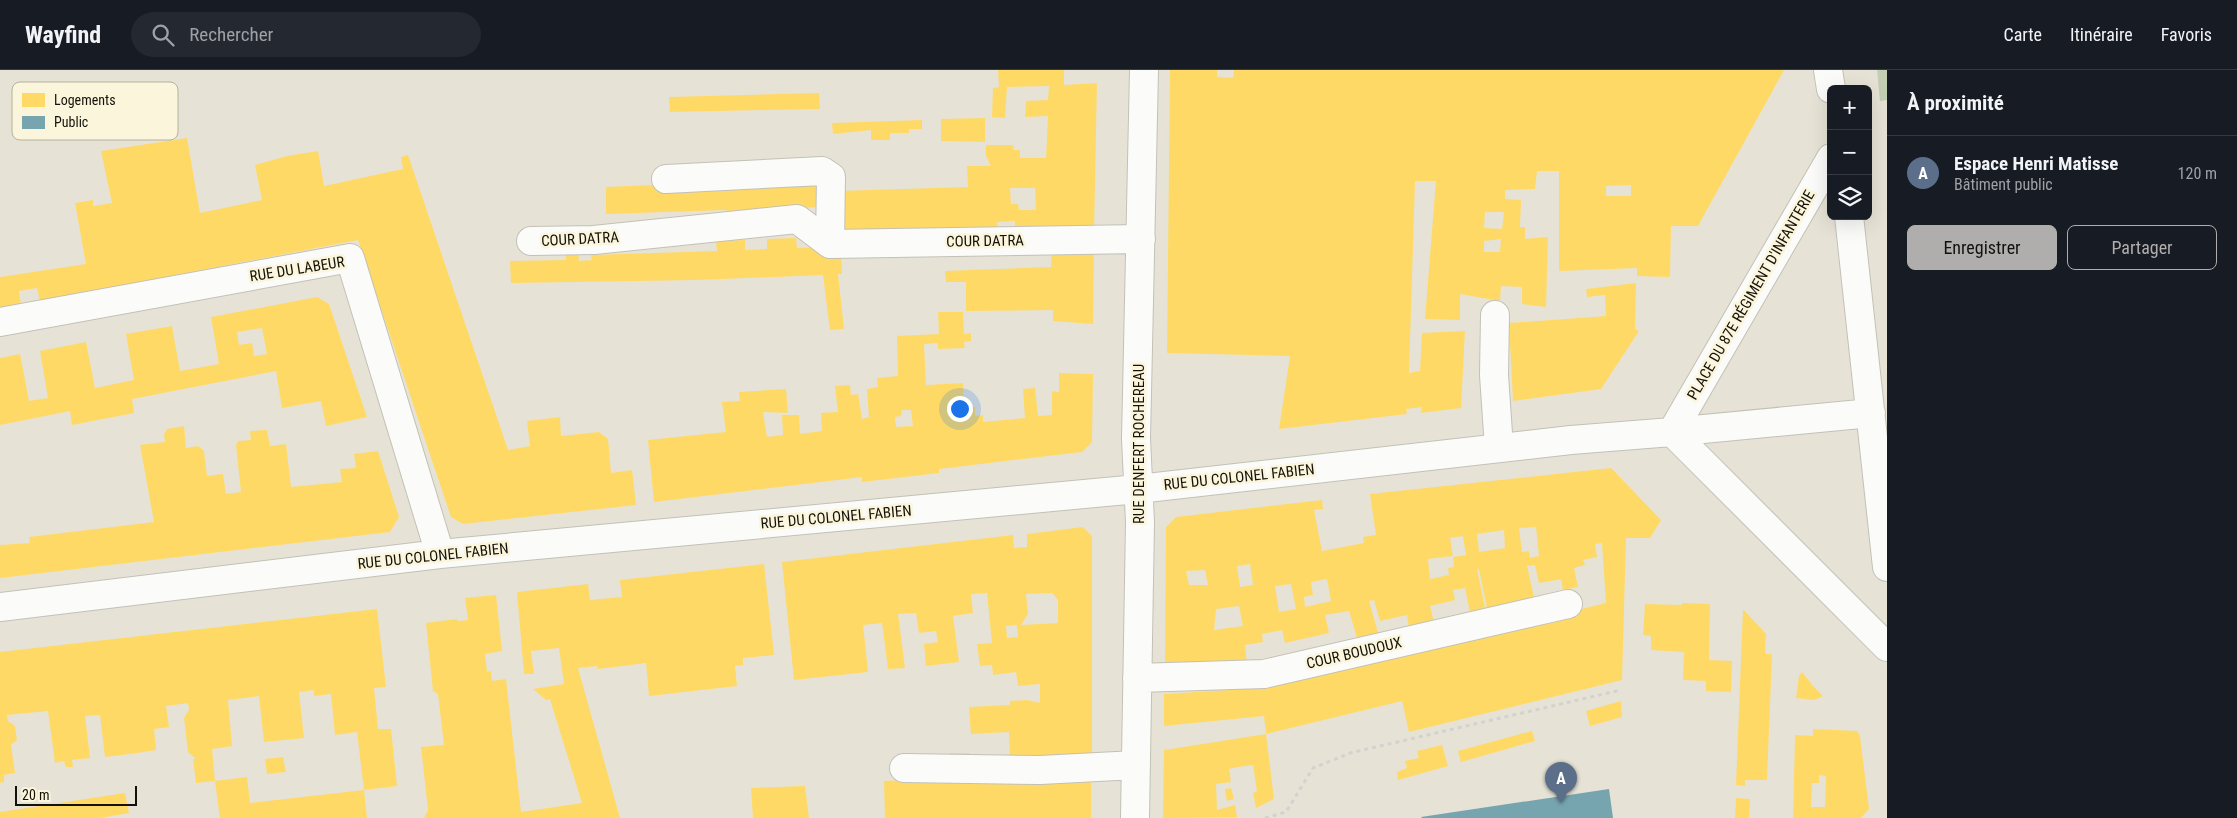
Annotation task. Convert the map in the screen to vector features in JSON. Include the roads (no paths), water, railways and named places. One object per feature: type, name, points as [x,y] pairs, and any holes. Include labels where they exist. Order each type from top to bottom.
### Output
[{"type":"street","name":"RUE DENFERT ROCHEREAU","points":[[1135,818],[1140,522],[1136,439],[1144,70]]},
{"type":"street","points":[[1828,70],[1830,85]]},
{"type":"street","name":"PLACE DU 87E RÉGIMENT D'INFANTERIE","points":[[1672,432],[1827,165]]},
{"type":"street","points":[[666,180],[822,171],[832,177],[830,244]]},
{"type":"street","name":"COUR DATRA","points":[[531,241],[594,240],[797,219],[830,244],[1141,239]]},
{"type":"street","points":[[1849,220],[1887,567]]},
{"type":"street","name":"RUE DU LABEUR","points":[[0,322],[350,258],[440,554]]},
{"type":"street","points":[[1495,315],[1494,375],[1499,448]]},
{"type":"street","points":[[1672,432],[1871,413]]},
{"type":"street","points":[[1672,432],[1887,647]]},
{"type":"street","name":"RUE DU COLONEL FABIEN","points":[[0,607],[440,554],[1138,488],[1571,440],[1672,432]]},
{"type":"street","name":"COUR BOUDOUX","points":[[1137,678],[1264,674],[1568,604]]},
{"type":"street","points":[[904,768],[1040,770],[1136,765]]},
{"type":"place","name":"Espace Henri Matisse","points":[[1561,803]]}]
